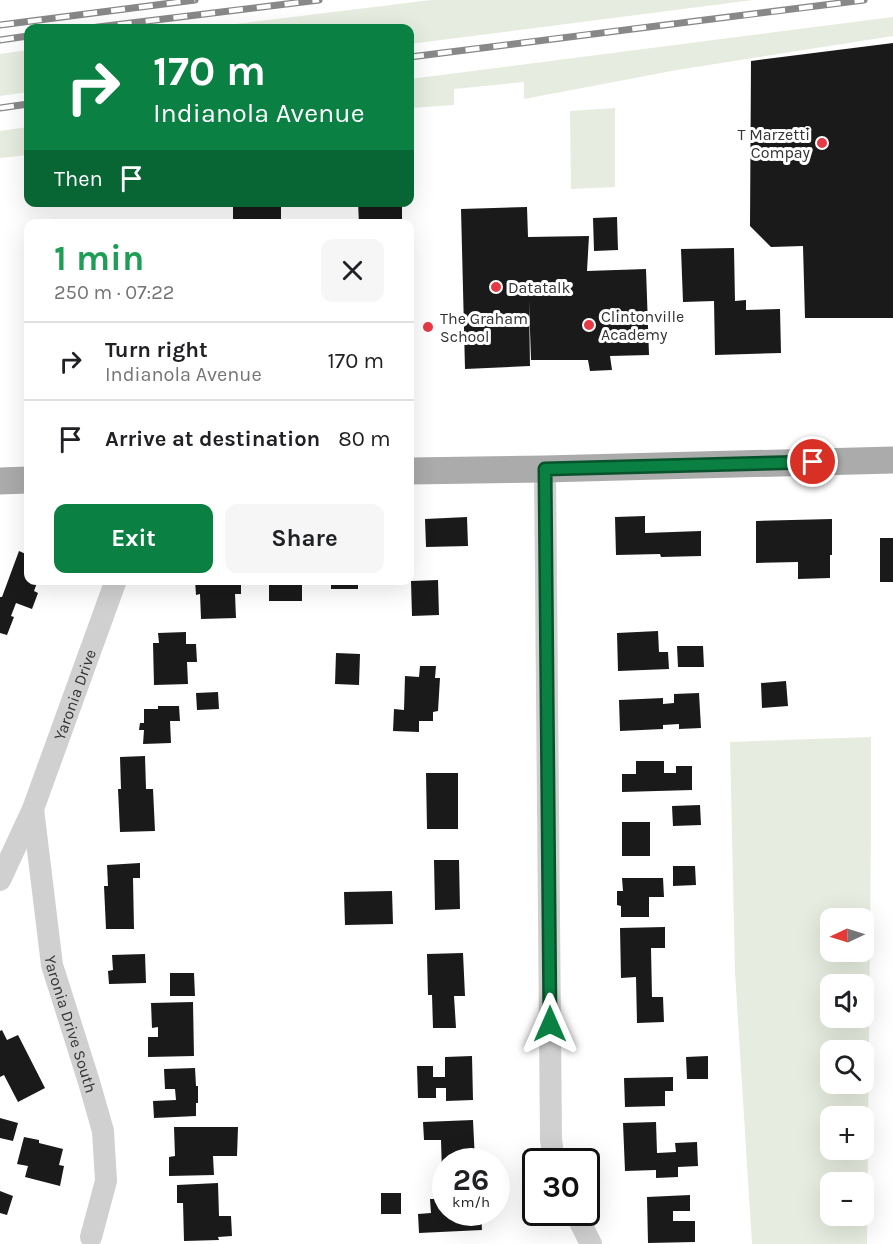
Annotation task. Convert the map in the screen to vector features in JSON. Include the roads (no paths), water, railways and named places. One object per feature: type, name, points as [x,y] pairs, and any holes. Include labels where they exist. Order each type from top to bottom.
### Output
[{"type":"main road","points":[[414,471],[893,460]]},
{"type":"main road","points":[[0,481],[24,480]]},
{"type":"street","points":[[545,469],[552,1148]]},
{"type":"street","name":"Yaronia Drive","points":[[0,880],[33,809],[114,585]]},
{"type":"street","name":"Yaronia Drive South","points":[[33,809],[52,965],[103,1131],[106,1181],[91,1237]]},
{"type":"street","points":[[582,1226],[591,1244]]},
{"type":"railway","points":[[0,25],[195,0]]},
{"type":"railway","points":[[123,24],[319,0]]},
{"type":"railway","points":[[414,56],[864,0]]},
{"type":"railway","points":[[0,40],[24,37]]},
{"type":"railway","points":[[0,108],[24,105]]},
{"type":"place","name":"T Marzetti Compay","points":[[822,143]]},
{"type":"place","name":"Datatalk","points":[[496,287]]},
{"type":"place","name":"Clintonville Academy","points":[[589,325]]},
{"type":"place","name":"The Graham School","points":[[428,327]]}]
